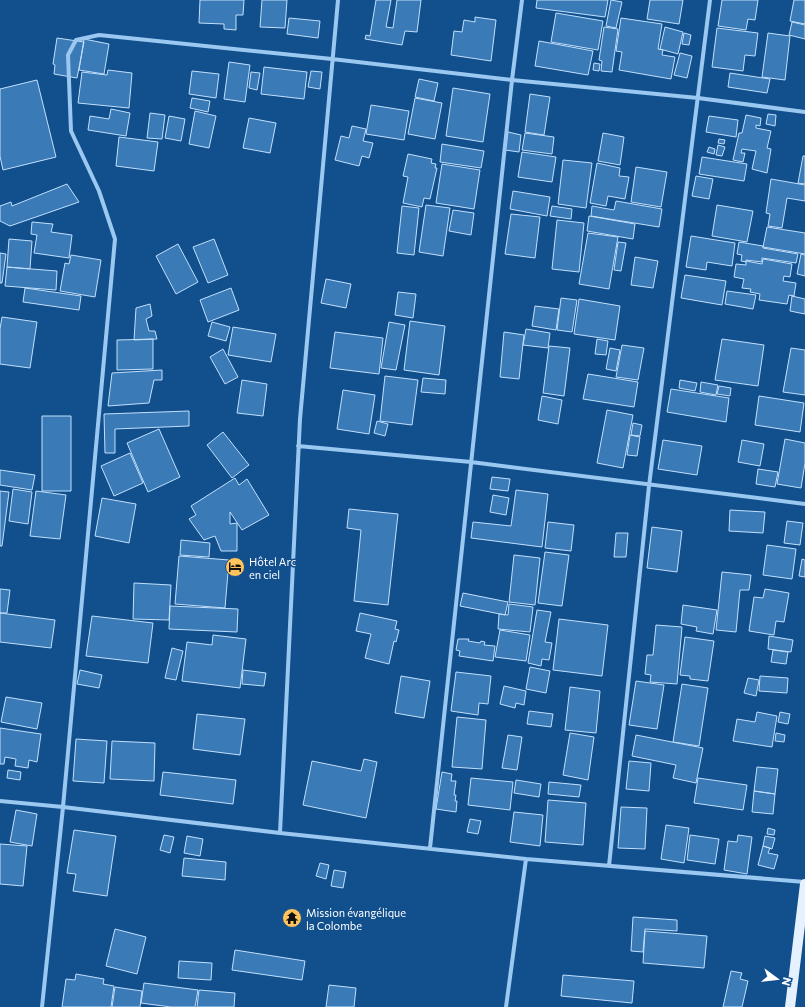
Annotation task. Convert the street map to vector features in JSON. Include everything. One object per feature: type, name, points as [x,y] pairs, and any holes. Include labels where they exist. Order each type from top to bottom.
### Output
[{"type":"main road","points":[[790,1007],[805,883]]},
{"type":"street","points":[[280,833],[298,446],[338,0]]},
{"type":"street","points":[[430,848],[512,80],[522,0]]},
{"type":"street","points":[[609,866],[649,486],[710,0]]},
{"type":"street","points":[[42,1007],[115,239],[99,191],[71,131],[68,55],[76,40],[99,36],[332,58],[512,80],[698,98],[805,112]]},
{"type":"street","points":[[298,446],[471,462],[649,486],[805,504]]},
{"type":"street","points":[[0,801],[526,859],[805,883]]},
{"type":"street","points":[[506,1007],[526,859]]},
{"type":"building","points":[[200,0],[244,0],[243,15],[236,15],[236,30],[224,29],[224,24],[199,23]]},
{"type":"building","points":[[262,0],[287,0],[285,28],[260,27]]},
{"type":"building","points":[[376,0],[391,0],[386,27],[393,28],[397,0],[421,0],[417,32],[405,31],[402,45],[365,39],[366,35],[370,36]]},
{"type":"building","points":[[537,0],[608,0],[605,17],[536,8]]},
{"type":"building","points":[[611,0],[622,2],[616,28],[606,26]]},
{"type":"building","points":[[650,0],[683,0],[679,24],[647,19]]},
{"type":"building","points":[[722,0],[758,0],[755,20],[748,19],[746,30],[718,26]]},
{"type":"building","points":[[794,0],[805,0],[805,24],[790,21]]},
{"type":"building","points":[[556,13],[603,21],[598,50],[551,42]]},
{"type":"building","points":[[475,17],[496,20],[491,61],[451,55],[454,31],[462,32],[464,20],[475,22]]},
{"type":"building","points":[[289,18],[320,21],[318,38],[287,34]]},
{"type":"building","points":[[621,18],[662,24],[658,49],[663,50],[662,55],[675,57],[671,79],[619,70],[622,52],[616,51]]},
{"type":"building","points":[[792,22],[805,25],[805,39],[789,35]]},
{"type":"building","points":[[604,27],[618,29],[612,72],[601,71],[602,61],[599,60]]},
{"type":"building","points":[[665,27],[683,32],[678,54],[660,49]]},
{"type":"building","points":[[717,28],[758,33],[755,56],[745,55],[743,71],[712,67]]},
{"type":"building","points":[[684,33],[691,35],[689,45],[682,44]]},
{"type":"building","points":[[768,33],[790,36],[785,80],[762,77]]},
{"type":"building","points":[[57,38],[84,42],[77,78],[54,74],[55,65],[53,64]]},
{"type":"building","points":[[84,39],[109,44],[104,74],[79,70]]},
{"type":"building","points":[[539,41],[593,51],[588,75],[535,66]]},
{"type":"building","points":[[680,53],[692,56],[687,78],[674,75]]},
{"type":"building","points":[[229,62],[250,65],[245,102],[224,99]]},
{"type":"building","points":[[594,63],[600,64],[599,71],[593,70]]},
{"type":"building","points":[[264,67],[307,72],[304,99],[261,94]]},
{"type":"building","points":[[108,70],[132,73],[129,108],[78,103],[82,72],[107,75]]},
{"type":"building","points":[[192,71],[219,74],[216,98],[189,94]]},
{"type":"building","points":[[311,71],[322,72],[320,89],[308,87]]},
{"type":"building","points":[[251,72],[260,73],[257,90],[249,88]]},
{"type":"building","points":[[730,73],[770,79],[767,93],[728,87]]},
{"type":"building","points":[[419,79],[438,83],[434,101],[415,97]]},
{"type":"building","points":[[37,80],[56,157],[3,170],[0,156],[0,89]]},
{"type":"building","points":[[453,88],[490,94],[483,142],[446,136]]},
{"type":"building","points":[[530,94],[550,97],[544,135],[525,132]]},
{"type":"building","points":[[192,98],[210,101],[208,112],[190,108]]},
{"type":"building","points":[[415,98],[442,103],[435,139],[408,134]]},
{"type":"building","points":[[371,105],[409,111],[404,140],[366,134]]},
{"type":"building","points":[[111,109],[130,113],[126,136],[88,130],[90,116],[109,119]]},
{"type":"building","points":[[195,111],[216,116],[209,148],[189,144]]},
{"type":"building","points":[[150,113],[165,115],[162,139],[147,138]]},
{"type":"building","points":[[768,114],[776,115],[775,126],[766,124]]},
{"type":"building","points":[[746,115],[761,118],[760,126],[756,125],[756,128],[771,131],[767,148],[771,149],[767,173],[752,169],[756,151],[742,149],[741,153],[745,153],[743,162],[733,160],[739,133],[742,133]]},
{"type":"building","points":[[169,116],[185,119],[181,141],[165,138]]},
{"type":"building","points":[[709,116],[738,120],[736,137],[706,132]]},
{"type":"building","points":[[249,118],[276,123],[270,153],[243,148]]},
{"type":"building","points":[[352,126],[366,129],[363,141],[373,143],[369,158],[362,156],[359,166],[335,160],[341,136],[349,138]]},
{"type":"building","points":[[508,132],[521,135],[519,152],[505,150]]},
{"type":"building","points":[[525,133],[554,137],[552,154],[522,150]]},
{"type":"building","points":[[603,133],[624,137],[620,165],[598,161]]},
{"type":"building","points":[[119,137],[158,142],[154,171],[116,166]]},
{"type":"building","points":[[719,139],[725,140],[724,144],[718,143]]},
{"type":"building","points":[[442,144],[484,151],[481,168],[440,162]]},
{"type":"building","points":[[718,145],[725,147],[722,156],[716,155]]},
{"type":"building","points":[[709,147],[715,149],[714,154],[707,152]]},
{"type":"building","points":[[522,152],[556,157],[552,182],[518,177]]},
{"type":"building","points":[[408,154],[432,159],[431,163],[436,164],[435,168],[437,168],[430,199],[424,198],[422,207],[403,203],[408,177],[403,176]]},
{"type":"building","points":[[803,156],[805,156],[805,184],[798,183]]},
{"type":"building","points":[[702,157],[747,164],[744,181],[699,174]]},
{"type":"building","points":[[563,160],[592,163],[586,208],[558,204]]},
{"type":"building","points":[[597,163],[620,168],[619,176],[629,177],[625,199],[608,196],[606,206],[590,203]]},
{"type":"building","points":[[442,164],[480,170],[474,209],[436,203]]},
{"type":"building","points":[[636,167],[667,172],[661,207],[631,202]]},
{"type":"building","points":[[696,176],[713,179],[709,199],[692,196]]},
{"type":"building","points":[[771,179],[805,185],[805,201],[787,198],[782,228],[768,226],[770,214],[766,213]]},
{"type":"building","points":[[67,184],[79,202],[10,226],[0,221],[0,206],[11,202],[12,206]]},
{"type":"building","points":[[513,191],[550,197],[547,216],[510,209]]},
{"type":"building","points":[[616,201],[662,209],[659,227],[591,216],[592,206],[614,210]]},
{"type":"building","points":[[426,205],[450,208],[443,256],[419,252]]},
{"type":"building","points":[[717,205],[753,211],[747,242],[712,236]]},
{"type":"building","points":[[402,206],[419,208],[414,255],[397,253]]},
{"type":"building","points":[[552,206],[572,209],[571,219],[550,216]]},
{"type":"building","points":[[453,210],[474,213],[471,235],[449,231]]},
{"type":"building","points":[[511,214],[540,217],[535,258],[505,254]]},
{"type":"building","points":[[589,216],[635,224],[633,239],[587,231]]},
{"type":"building","points":[[557,220],[584,223],[579,272],[552,269]]},
{"type":"building","points":[[32,222],[53,224],[51,232],[72,235],[69,258],[34,253],[37,235],[31,234]]},
{"type":"building","points":[[767,227],[805,233],[805,254],[763,247]]},
{"type":"building","points":[[588,233],[618,237],[609,289],[579,284]]},
{"type":"building","points":[[691,236],[735,243],[732,266],[707,262],[706,270],[686,267]]},
{"type":"building","points":[[9,239],[32,241],[30,269],[7,267]]},
{"type":"building","points":[[214,239],[228,275],[208,283],[193,247]]},
{"type":"building","points":[[618,242],[626,243],[621,271],[614,270]]},
{"type":"building","points":[[739,242],[798,254],[796,263],[762,258],[762,262],[746,260],[746,262],[741,261],[742,255],[737,254]]},
{"type":"building","points":[[178,244],[198,282],[176,294],[156,256]]},
{"type":"building","points":[[0,253],[6,254],[2,283],[0,283]]},
{"type":"building","points":[[801,254],[805,255],[805,276],[797,274]]},
{"type":"building","points":[[71,255],[101,260],[95,297],[60,291],[65,263],[69,264]]},
{"type":"building","points":[[635,257],[658,261],[653,288],[631,285]]},
{"type":"building","points":[[763,259],[792,264],[790,277],[784,276],[783,281],[796,283],[794,296],[789,295],[787,304],[759,300],[760,294],[750,292],[751,289],[742,288],[744,279],[734,277],[736,264],[746,265],[746,261],[762,264]]},
{"type":"building","points":[[7,267],[57,271],[56,290],[5,286]]},
{"type":"building","points":[[685,275],[726,281],[722,305],[681,298]]},
{"type":"building","points":[[326,279],[351,284],[346,308],[321,303]]},
{"type":"building","points":[[25,288],[81,296],[79,310],[23,302]]},
{"type":"building","points":[[231,288],[239,310],[208,322],[200,300]]},
{"type":"building","points":[[727,291],[756,295],[753,309],[725,304]]},
{"type":"building","points":[[398,292],[416,294],[413,318],[395,315]]},
{"type":"building","points":[[792,296],[805,299],[805,314],[790,311]]},
{"type":"building","points":[[561,298],[577,300],[572,332],[557,330]]},
{"type":"building","points":[[579,299],[620,306],[615,340],[574,334]]},
{"type":"building","points":[[150,304],[152,316],[146,319],[149,331],[155,331],[157,339],[134,340],[136,308]]},
{"type":"building","points":[[535,306],[559,309],[556,330],[532,326]]},
{"type":"building","points":[[2,317],[37,322],[30,368],[0,364],[0,329]]},
{"type":"building","points":[[410,321],[445,326],[439,375],[404,370]]},
{"type":"building","points":[[212,322],[230,327],[226,341],[208,336]]},
{"type":"building","points":[[389,322],[405,325],[396,370],[381,368]]},
{"type":"building","points":[[233,327],[276,334],[271,362],[228,355]]},
{"type":"building","points":[[526,329],[550,333],[548,348],[523,345]]},
{"type":"building","points":[[335,332],[383,338],[379,374],[330,368]]},
{"type":"building","points":[[504,332],[524,335],[519,379],[500,377]]},
{"type":"building","points":[[153,339],[153,369],[117,370],[117,340]]},
{"type":"building","points":[[597,339],[608,341],[606,355],[595,354]]},
{"type":"building","points":[[722,339],[764,345],[758,386],[715,380]]},
{"type":"building","points":[[622,345],[644,348],[638,380],[616,377]]},
{"type":"building","points":[[549,346],[570,348],[564,396],[543,393]]},
{"type":"building","points":[[610,348],[620,350],[616,371],[606,369]]},
{"type":"building","points":[[791,348],[805,350],[805,395],[783,392]]},
{"type":"building","points":[[223,349],[238,377],[225,384],[210,357]]},
{"type":"building","points":[[162,370],[162,380],[154,380],[149,403],[108,406],[112,373]]},
{"type":"building","points":[[588,374],[638,382],[634,407],[583,399]]},
{"type":"building","points":[[385,376],[418,380],[412,425],[380,421]]},
{"type":"building","points":[[423,378],[446,380],[445,394],[421,392]]},
{"type":"building","points":[[242,380],[267,384],[263,416],[237,413]]},
{"type":"building","points":[[680,380],[697,383],[695,391],[679,388]]},
{"type":"building","points":[[701,382],[718,385],[716,395],[700,392]]},
{"type":"building","points":[[719,386],[731,388],[730,396],[717,394]]},
{"type":"building","points":[[671,389],[729,398],[726,422],[667,412]]},
{"type":"building","points":[[343,390],[375,395],[369,434],[337,429]]},
{"type":"building","points":[[542,396],[562,400],[558,424],[538,420]]},
{"type":"building","points":[[759,396],[804,403],[800,432],[755,425]]},
{"type":"building","points":[[607,410],[633,415],[623,468],[597,463]]},
{"type":"building","points":[[189,411],[189,426],[115,429],[115,453],[105,453],[104,414]]},
{"type":"building","points":[[42,416],[71,416],[71,491],[42,491]]},
{"type":"building","points":[[377,421],[388,424],[385,436],[374,433]]},
{"type":"building","points":[[633,423],[642,425],[640,436],[631,435]]},
{"type":"building","points":[[159,429],[180,477],[148,492],[127,443]]},
{"type":"building","points":[[223,432],[249,465],[232,478],[207,445]]},
{"type":"building","points":[[630,435],[640,437],[637,456],[627,455]]},
{"type":"building","points":[[785,439],[805,443],[805,463],[801,488],[777,484]]},
{"type":"building","points":[[663,440],[702,446],[697,475],[658,469]]},
{"type":"building","points":[[742,440],[764,444],[760,466],[738,462]]},
{"type":"building","points":[[130,453],[143,483],[114,496],[101,466]]},
{"type":"building","points":[[758,469],[778,472],[775,487],[756,484]]},
{"type":"building","points":[[0,470],[35,475],[32,490],[0,485]]},
{"type":"building","points":[[492,477],[510,479],[508,491],[490,489]]},
{"type":"building","points":[[235,478],[239,485],[247,479],[269,515],[242,530],[230,512],[230,524],[237,523],[237,551],[221,551],[215,536],[204,540],[189,519],[196,515],[191,506]]},
{"type":"building","points":[[13,489],[32,492],[28,524],[9,521]]},
{"type":"building","points":[[516,490],[548,494],[542,547],[471,538],[473,522],[511,526]]},
{"type":"building","points":[[0,491],[9,492],[2,546],[0,546]]},
{"type":"building","points":[[36,491],[66,495],[60,539],[30,536]]},
{"type":"building","points":[[493,495],[509,498],[506,515],[490,512]]},
{"type":"building","points":[[102,498],[136,504],[129,543],[95,536]]},
{"type":"building","points":[[349,509],[398,514],[388,605],[354,601],[361,530],[347,528]]},
{"type":"building","points":[[730,510],[765,512],[763,533],[729,531]]},
{"type":"building","points":[[787,521],[803,523],[800,545],[784,543]]},
{"type":"building","points":[[548,522],[574,525],[571,551],[545,548]]},
{"type":"building","points":[[652,527],[682,531],[677,572],[647,568]]},
{"type":"building","points":[[616,533],[628,533],[626,557],[614,557]]},
{"type":"building","points":[[181,540],[210,543],[209,557],[180,555]]},
{"type":"building","points":[[767,545],[796,549],[792,579],[763,575]]},
{"type":"building","points":[[545,552],[569,555],[562,606],[538,603]]},
{"type":"building","points":[[514,555],[540,558],[535,605],[509,602]]},
{"type":"building","points":[[179,556],[229,560],[225,608],[175,604]]},
{"type":"building","points":[[802,559],[805,560],[805,577],[799,576]]},
{"type":"building","points":[[722,572],[751,575],[749,590],[740,590],[736,632],[716,630]]},
{"type":"building","points":[[134,583],[171,585],[169,620],[133,619]]},
{"type":"building","points":[[0,589],[10,590],[7,613],[0,613]]},
{"type":"building","points":[[765,589],[789,593],[784,622],[776,621],[774,635],[749,631],[754,597],[763,598]]},
{"type":"building","points":[[463,593],[508,602],[505,615],[460,606]]},
{"type":"building","points":[[509,604],[533,607],[530,632],[498,629],[499,614],[508,615]]},
{"type":"building","points":[[683,605],[717,610],[713,634],[696,631],[697,627],[681,624]]},
{"type":"building","points":[[170,606],[238,609],[237,632],[169,629]]},
{"type":"building","points":[[537,610],[551,612],[545,642],[552,643],[549,660],[542,659],[541,666],[528,663]]},
{"type":"building","points":[[0,613],[55,620],[51,648],[0,642]]},
{"type":"building","points":[[360,613],[397,621],[395,629],[399,630],[396,642],[394,641],[389,664],[365,658],[371,634],[356,631]]},
{"type":"building","points":[[92,616],[153,623],[148,663],[86,656]]},
{"type":"building","points":[[559,619],[608,625],[602,676],[553,670]]},
{"type":"building","points":[[656,625],[682,627],[677,684],[650,682],[651,675],[645,674],[647,655],[653,655]]},
{"type":"building","points":[[500,630],[530,635],[526,661],[495,657]]},
{"type":"building","points":[[213,635],[246,639],[240,688],[182,681],[187,642],[212,645]]},
{"type":"building","points":[[769,636],[793,640],[791,652],[768,649]]},
{"type":"building","points":[[685,637],[714,641],[708,681],[690,679],[690,676],[680,675]]},
{"type":"building","points":[[458,639],[469,639],[468,641],[480,643],[481,641],[485,642],[484,645],[495,646],[493,661],[459,656],[460,651],[456,650]]},
{"type":"building","points":[[172,648],[183,651],[176,680],[165,678]]},
{"type":"building","points":[[773,650],[788,652],[786,664],[771,662]]},
{"type":"building","points":[[530,667],[550,671],[546,693],[526,689]]},
{"type":"building","points":[[80,670],[102,675],[99,688],[77,684]]},
{"type":"building","points":[[243,670],[266,673],[264,686],[242,684]]},
{"type":"building","points":[[456,672],[491,676],[488,704],[479,703],[478,715],[451,711]]},
{"type":"building","points":[[401,676],[430,681],[424,718],[395,713]]},
{"type":"building","points":[[760,676],[788,678],[787,693],[759,691]]},
{"type":"building","points":[[748,678],[759,680],[756,696],[744,693]]},
{"type":"building","points":[[636,681],[664,685],[657,729],[629,725]]},
{"type":"building","points":[[682,684],[708,688],[699,746],[673,742]]},
{"type":"building","points":[[504,686],[526,691],[524,705],[516,703],[515,708],[500,704]]},
{"type":"building","points":[[570,687],[600,691],[596,733],[565,730]]},
{"type":"building","points":[[6,697],[42,703],[37,729],[1,722]]},
{"type":"building","points":[[529,711],[553,714],[551,727],[527,724]]},
{"type":"building","points":[[757,712],[777,716],[772,747],[733,741],[737,719],[755,722]]},
{"type":"building","points":[[780,712],[790,714],[788,724],[778,722]]},
{"type":"building","points":[[197,714],[245,719],[240,755],[193,749]]},
{"type":"building","points":[[457,717],[486,720],[482,769],[452,767]]},
{"type":"building","points":[[0,728],[41,734],[37,762],[29,760],[28,768],[15,766],[16,759],[5,757],[4,764],[0,764]]},
{"type":"building","points":[[570,733],[594,737],[588,780],[563,775]]},
{"type":"building","points":[[776,733],[785,735],[784,742],[775,741]]},
{"type":"building","points":[[508,735],[522,737],[517,770],[502,768]]},
{"type":"building","points":[[636,735],[703,748],[696,783],[673,778],[676,765],[632,756]]},
{"type":"building","points":[[76,739],[107,741],[104,783],[73,781]]},
{"type":"building","points":[[112,741],[155,743],[154,781],[110,779]]},
{"type":"building","points":[[364,759],[377,762],[366,818],[303,805],[312,761],[361,771]]},
{"type":"building","points":[[629,761],[651,763],[649,791],[626,789]]},
{"type":"building","points":[[757,767],[778,769],[775,794],[754,791]]},
{"type":"building","points":[[8,770],[21,772],[20,780],[7,778]]},
{"type":"building","points":[[163,772],[236,780],[233,804],[160,795]]},
{"type":"building","points":[[442,772],[452,774],[451,781],[456,781],[454,795],[456,795],[455,801],[457,801],[456,812],[436,809]]},
{"type":"building","points":[[471,778],[513,782],[510,810],[468,805]]},
{"type":"building","points":[[698,778],[747,785],[743,810],[694,803]]},
{"type":"building","points":[[516,780],[541,784],[539,797],[514,793]]},
{"type":"building","points":[[549,782],[581,785],[579,797],[548,794]]},
{"type":"building","points":[[754,791],[775,794],[773,814],[752,812]]},
{"type":"building","points":[[548,800],[586,803],[583,845],[545,842]]},
{"type":"building","points":[[621,807],[647,808],[645,849],[618,848]]},
{"type":"building","points":[[16,810],[37,814],[32,846],[10,842]]},
{"type":"building","points":[[514,812],[543,815],[540,846],[510,842]]},
{"type":"building","points":[[470,819],[481,821],[478,834],[467,832]]},
{"type":"building","points":[[666,825],[689,828],[684,863],[661,859]]},
{"type":"building","points":[[768,828],[775,830],[774,835],[767,834]]},
{"type":"building","points":[[74,830],[116,836],[107,896],[73,891],[76,874],[67,873]]},
{"type":"building","points":[[164,835],[174,837],[170,853],[160,850]]},
{"type":"building","points":[[690,835],[719,839],[715,864],[687,860]]},
{"type":"building","points":[[738,835],[752,837],[747,874],[724,870],[728,841],[737,842]]},
{"type":"building","points":[[187,836],[203,839],[200,856],[184,853]]},
{"type":"building","points":[[765,836],[775,838],[772,849],[763,846]]},
{"type":"building","points":[[0,844],[27,846],[23,886],[0,884]]},
{"type":"building","points":[[763,846],[770,848],[768,853],[778,855],[774,869],[758,865]]},
{"type":"building","points":[[184,858],[226,862],[225,880],[182,876]]},
{"type":"building","points":[[320,863],[329,865],[326,879],[316,876]]},
{"type":"building","points":[[334,870],[346,872],[343,888],[331,886]]},
{"type":"building","points":[[633,917],[677,920],[677,931],[645,929],[643,952],[631,951]]},
{"type":"building","points":[[115,929],[146,937],[137,974],[106,966]]},
{"type":"building","points":[[645,931],[707,936],[704,968],[643,963]]},
{"type":"building","points":[[235,950],[305,961],[302,980],[232,970]]},
{"type":"building","points":[[179,961],[212,963],[211,980],[178,978]]},
{"type":"building","points":[[731,971],[742,973],[740,979],[748,981],[742,1007],[723,1007]]},
{"type":"building","points":[[76,974],[104,979],[103,984],[114,986],[111,1007],[62,1007],[66,979],[75,980]]},
{"type":"building","points":[[563,975],[634,981],[632,1003],[561,996]]},
{"type":"building","points":[[144,983],[198,990],[195,1007],[171,1007],[141,1003]]},
{"type":"building","points":[[329,985],[356,988],[354,1007],[326,1007]]},
{"type":"building","points":[[115,987],[142,991],[140,1007],[112,1007]]},
{"type":"building","points":[[199,990],[235,993],[234,1007],[197,1007]]},
{"type":"place","name":"Hôtel Arc en ciel","points":[[235,567]]},
{"type":"place","name":"Mission évangélique la Colombe","points":[[292,918]]}]
